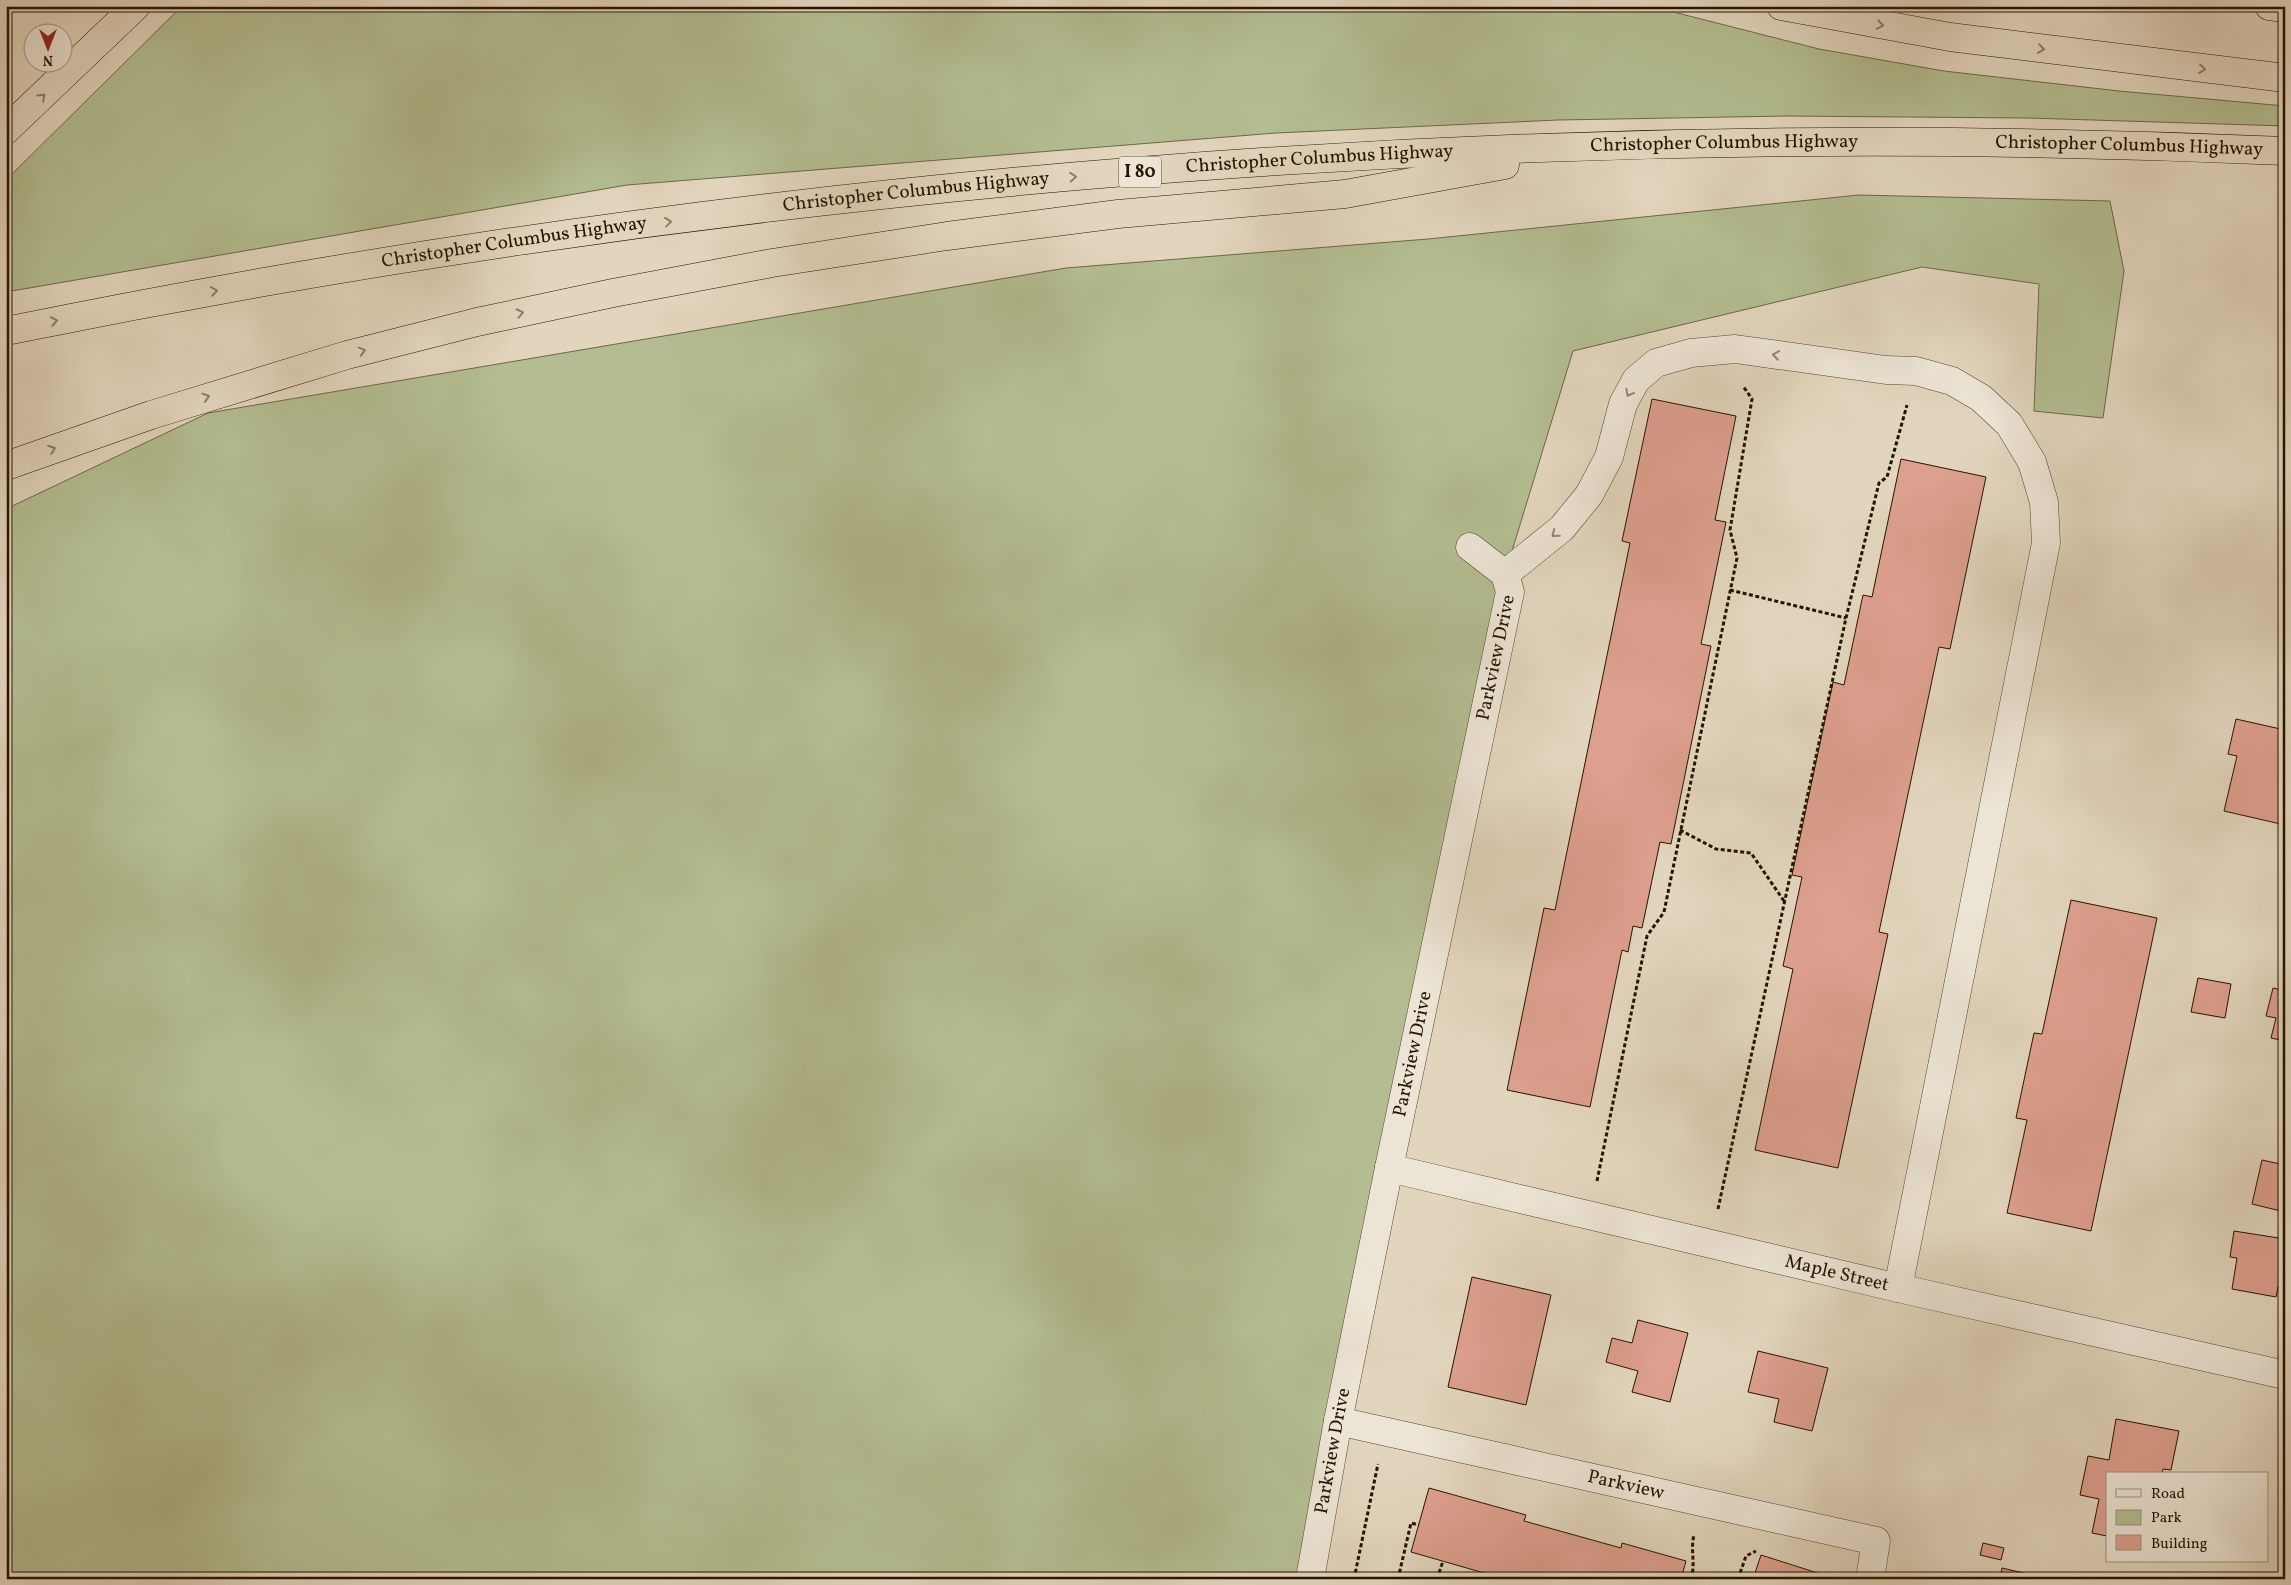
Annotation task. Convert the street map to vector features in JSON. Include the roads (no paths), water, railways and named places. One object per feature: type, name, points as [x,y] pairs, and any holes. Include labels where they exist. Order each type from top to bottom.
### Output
[{"type":"highway","points":[[6,130],[136,6]]},
{"type":"highway","points":[[1781,6],[1878,25],[1960,38],[2285,78]]},
{"type":"highway","points":[[2269,6],[2285,8]]},
{"type":"highway","name":"Christopher Columbus Highway","points":[[6,331],[295,277],[521,241],[928,190],[1263,163],[1681,144],[1928,143],[2285,151]]},
{"type":"highway","points":[[6,466],[188,402],[346,355],[477,322],[622,292],[782,262],[1033,224],[1211,205],[1345,194],[1599,147]]},
{"type":"street","points":[[1505,574],[1562,528],[1589,496],[1609,458],[1623,404],[1636,380],[1656,363],[1691,353],[1735,349],[1886,370],[1916,371],[1952,381],[1981,398],[2009,424],[2032,462],[2044,502],[2046,544],[1898,1288]]},
{"type":"street","name":"Parkview Drive","points":[[1310,1579],[1338,1421],[1389,1168],[1510,592],[1505,574],[1470,547]]},
{"type":"street","name":"Maple Street","points":[[1389,1168],[1898,1288],[2285,1375]]},
{"type":"street","name":"Parkview","points":[[1338,1421],[1876,1541],[1870,1579]]}]
